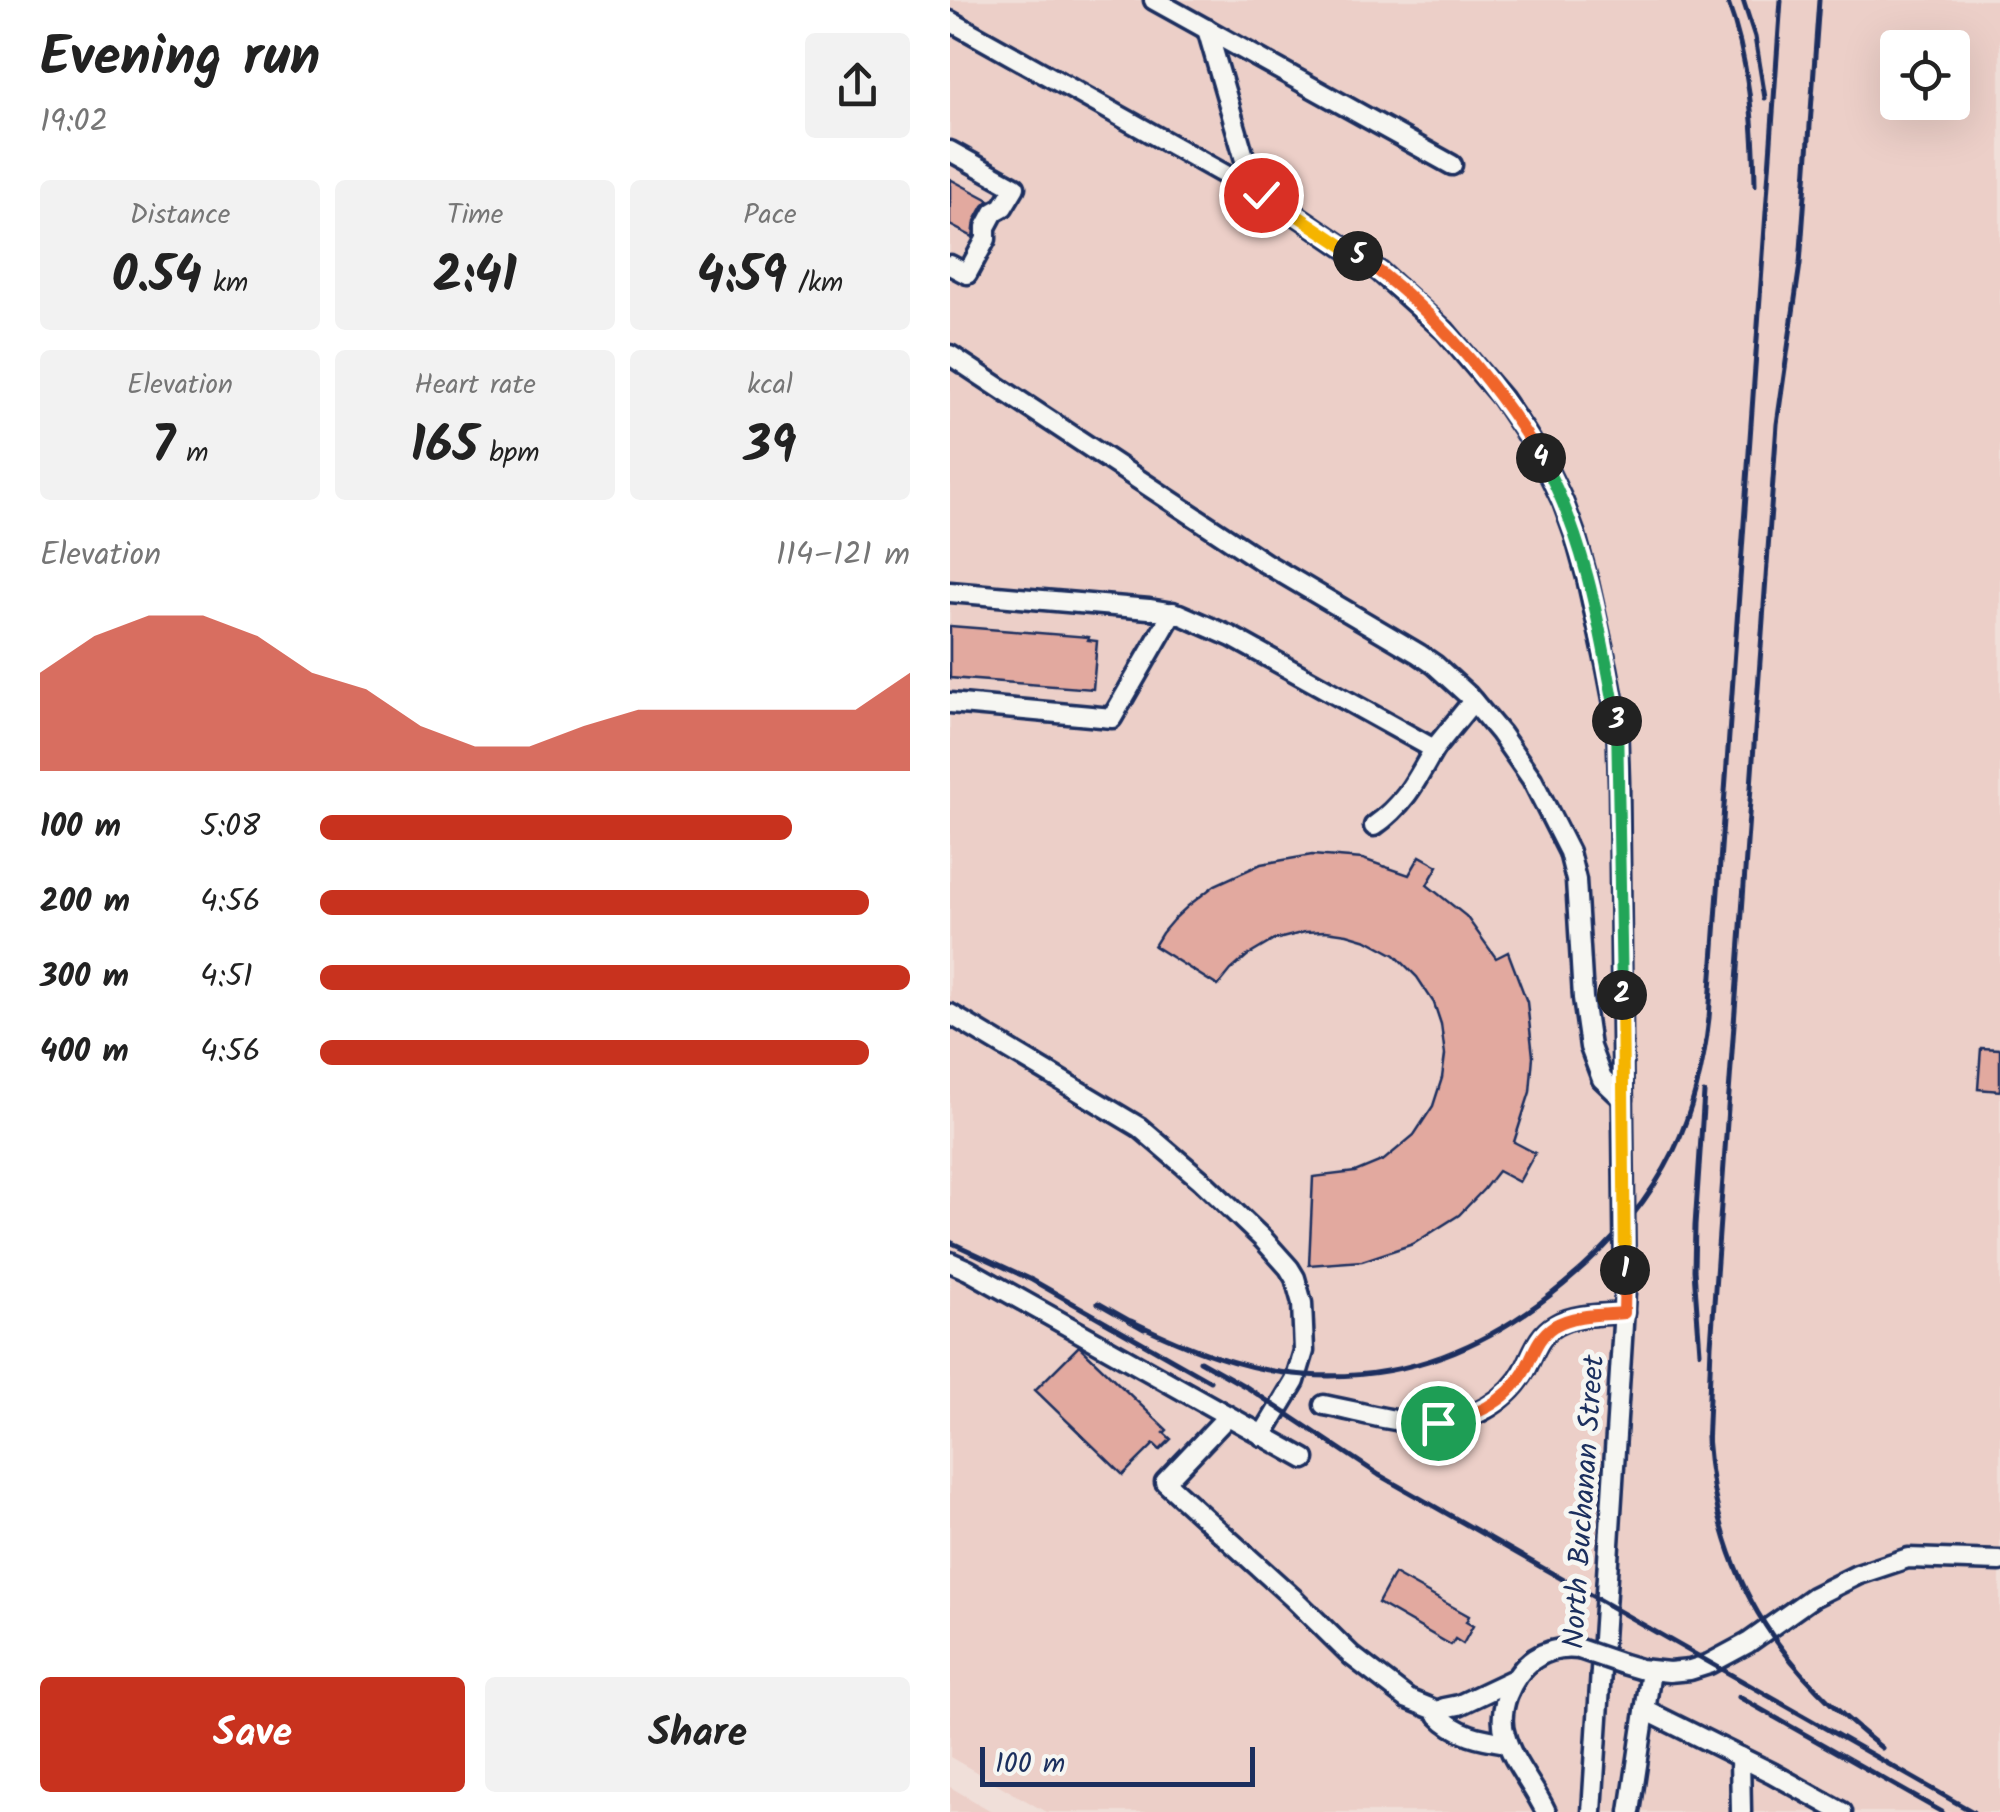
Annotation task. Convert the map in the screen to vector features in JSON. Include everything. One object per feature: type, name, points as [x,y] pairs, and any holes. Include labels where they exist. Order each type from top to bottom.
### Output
[{"type":"street","points":[[1154,0],[1452,164]]},
{"type":"street","name":"North Buchanan Street","points":[[950,20],[1254,191],[1380,272],[1445,331],[1502,398],[1544,463],[1575,535],[1617,720],[1623,1099],[1624,1313],[1592,1812]]},
{"type":"street","points":[[1207,29],[1254,191]]},
{"type":"street","points":[[950,152],[1014,187],[1003,207],[994,212],[986,228],[986,239],[967,274],[950,264]]},
{"type":"street","points":[[950,355],[1266,563],[1419,654],[1473,701],[1532,779],[1569,852],[1576,880],[1590,1047],[1602,1079],[1623,1099]]},
{"type":"street","points":[[950,592],[1173,612],[1232,638],[1434,749]]},
{"type":"street","points":[[950,703],[1112,718],[1173,612]]},
{"type":"street","points":[[1374,826],[1408,795],[1434,749],[1473,701]]},
{"type":"street","points":[[950,1014],[1139,1127],[1202,1180],[1289,1268],[1302,1303],[1304,1351],[1295,1381],[1262,1436]]},
{"type":"street","points":[[950,1262],[1305,1459]]},
{"type":"street","points":[[1324,1405],[1405,1422],[1458,1420],[1484,1409],[1514,1386],[1541,1337],[1556,1325],[1575,1318],[1624,1313]]},
{"type":"street","points":[[1228,1417],[1165,1482],[1352,1656],[1408,1699],[1440,1712],[1514,1680]]},
{"type":"street","points":[[1546,1812],[1503,1731],[1504,1705],[1514,1680],[1529,1660],[1544,1652],[1579,1648],[1651,1671],[1690,1670],[1748,1643],[1814,1597],[1857,1575],[1908,1558],[2000,1561]]},
{"type":"street","points":[[1630,1812],[1651,1671]]},
{"type":"street","points":[[1645,1710],[1842,1812]]},
{"type":"street","points":[[1440,1712],[1438,1715],[1446,1724],[1473,1738],[1507,1742]]},
{"type":"street","points":[[1740,1757],[1743,1811]]},
{"type":"shaded area","points":[[950,0],[2000,0],[2000,1812],[1046,1812],[950,1757]]},
{"type":"shaded area","points":[[950,1787],[993,1812],[950,1812]]},
{"type":"building","points":[[950,179],[989,200],[975,221],[973,237],[950,225]]},
{"type":"building","points":[[950,626],[1089,637],[1088,640],[1097,641],[1093,689],[950,678]]},
{"type":"building","points":[[1312,855],[1363,859],[1409,875],[1420,856],[1438,866],[1427,885],[1466,916],[1496,958],[1508,952],[1527,1002],[1533,1056],[1530,1092],[1514,1142],[1535,1153],[1519,1182],[1498,1171],[1459,1215],[1413,1244],[1362,1261],[1309,1265],[1313,1177],[1355,1172],[1384,1160],[1414,1135],[1433,1106],[1445,1055],[1434,1003],[1417,977],[1395,955],[1347,934],[1305,932],[1274,940],[1247,956],[1218,986],[1154,946],[1173,920],[1215,885],[1261,864]]},
{"type":"building","points":[[1981,1048],[2000,1049],[2000,1091],[1978,1089]]},
{"type":"building","points":[[1079,1346],[1167,1430],[1164,1433],[1171,1439],[1160,1450],[1154,1444],[1123,1475],[1035,1390]]},
{"type":"building","points":[[1394,1574],[1469,1616],[1466,1622],[1473,1626],[1463,1644],[1455,1639],[1451,1645],[1378,1603]]},
{"type":"railway","points":[[1727,0],[1741,45],[1749,91],[1755,185]]},
{"type":"railway","points":[[1743,0],[1755,37],[1765,98]]},
{"type":"railway","points":[[1131,1321],[1215,1356],[1282,1373],[1377,1373],[1443,1356],[1506,1326],[1581,1270],[1640,1206],[1674,1150],[1697,1085],[1709,1018],[1781,0]]},
{"type":"railway","points":[[1707,1449],[1711,1345],[1777,424],[1800,264],[1819,0]]},
{"type":"railway","points":[[1700,1352],[1694,1270],[1704,1093]]},
{"type":"railway","points":[[950,1242],[1032,1280],[1210,1381]]},
{"type":"railway","points":[[1098,1303],[1144,1329]]},
{"type":"railway","points":[[1200,1361],[1248,1388],[1379,1475],[1973,1812]]},
{"type":"railway","points":[[1707,1437],[1723,1532],[1758,1613],[1811,1683],[1882,1748]]},
{"type":"railway","points":[[1739,1697],[1942,1812]]},
{"type":"route","points":[[1261,195],[1380,272],[1445,331],[1502,398],[1544,463],[1575,535],[1617,720],[1624,1313],[1575,1318],[1556,1325],[1541,1337],[1524,1371],[1502,1397],[1458,1420],[1438,1423]]}]
